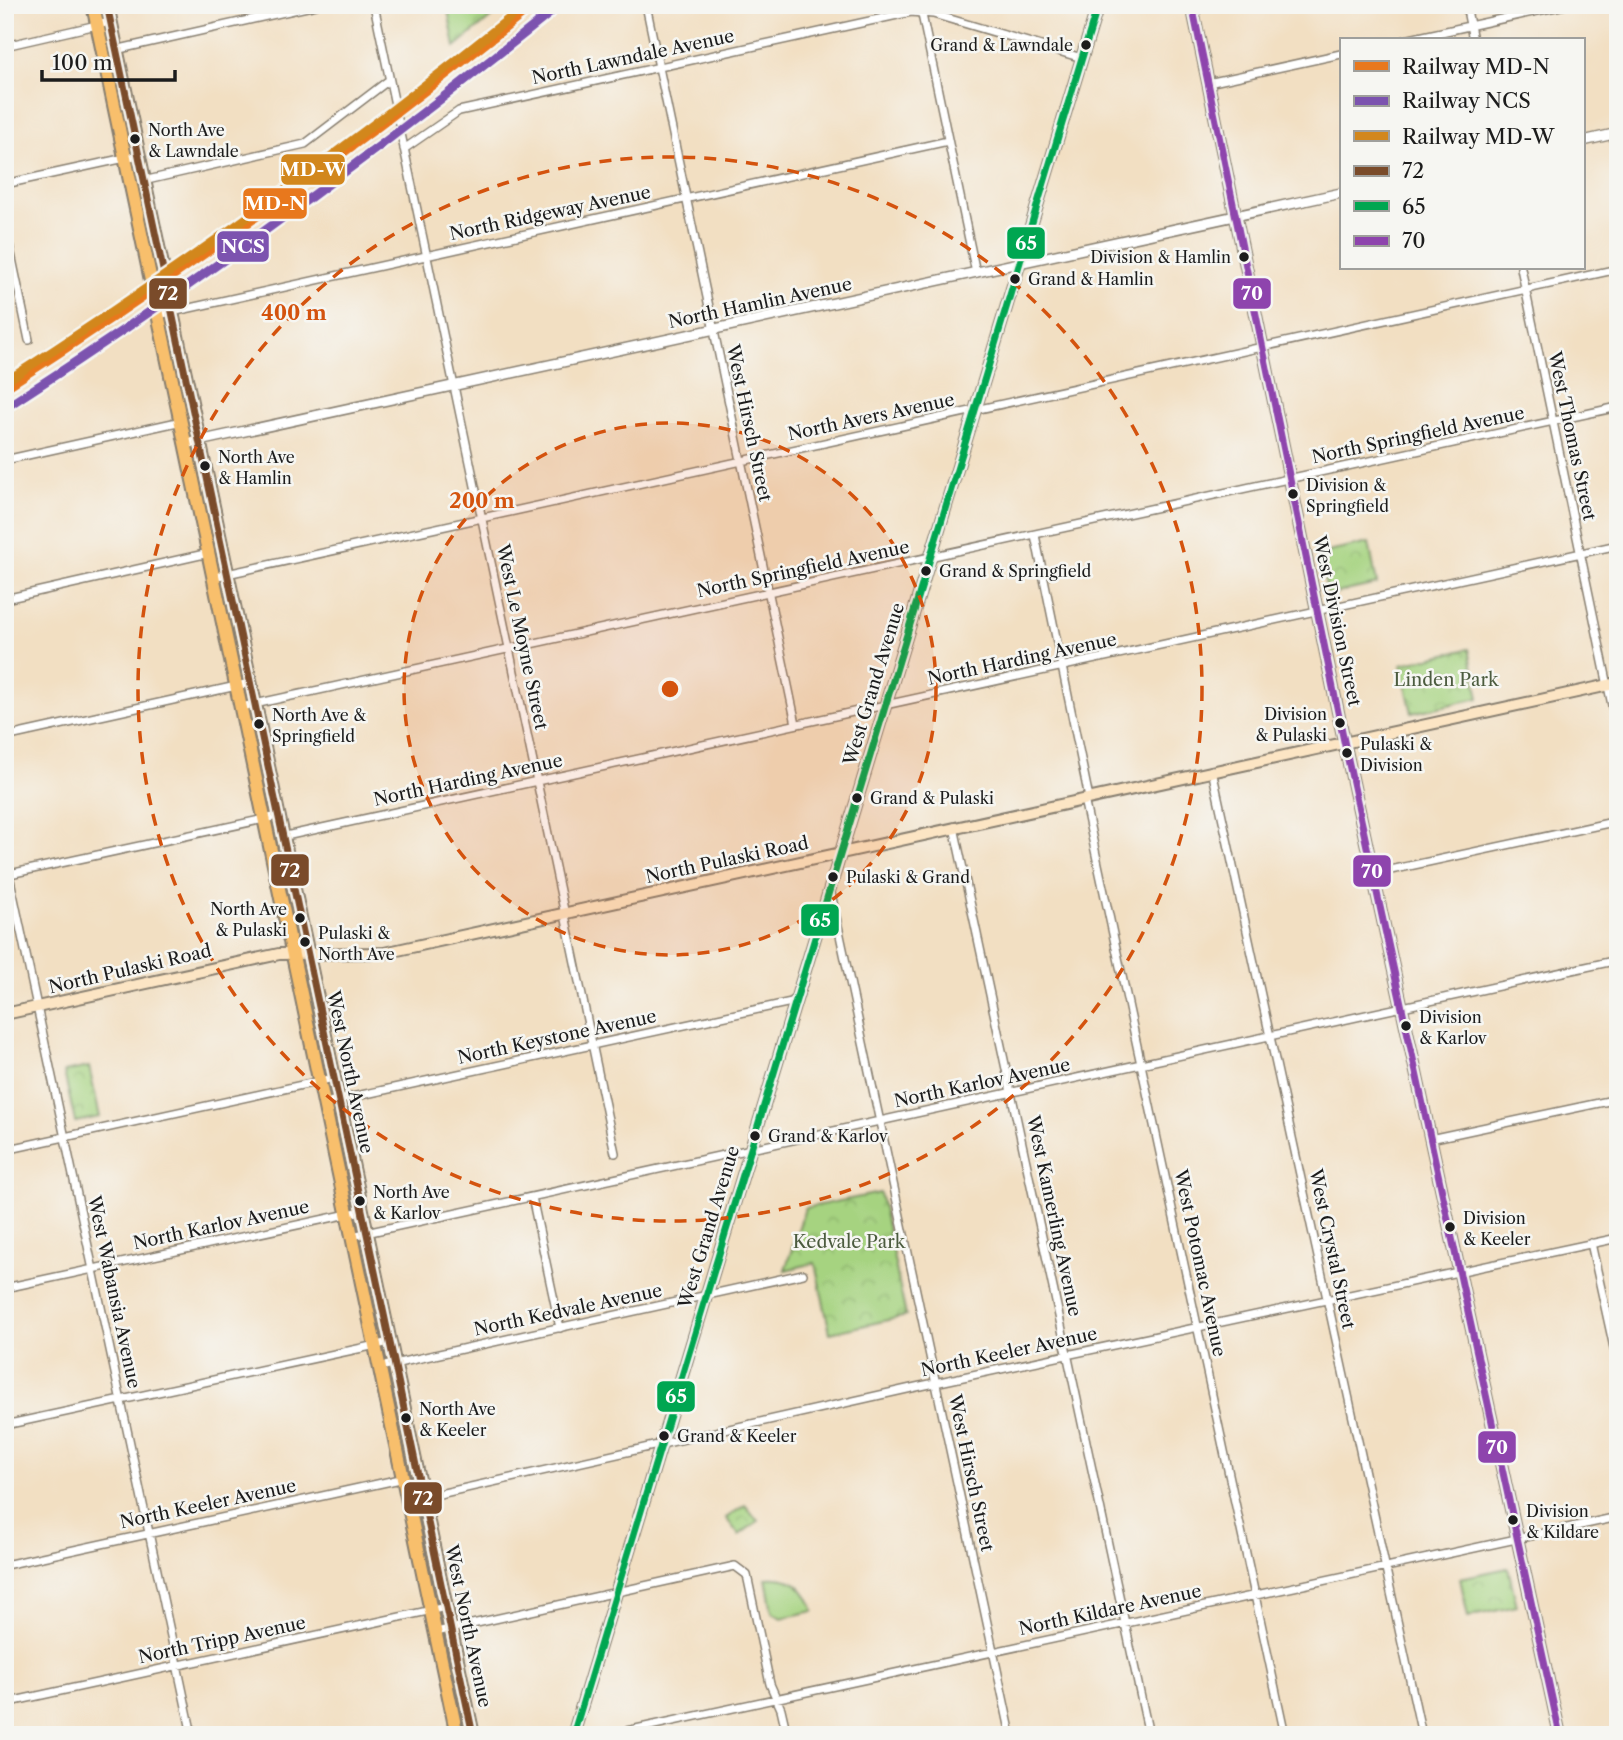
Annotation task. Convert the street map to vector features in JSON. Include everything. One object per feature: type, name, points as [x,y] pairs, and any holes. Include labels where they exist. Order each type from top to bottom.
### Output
[{"type":"main road","name":"West North Avenue","points":[[93,5],[130,184],[164,314],[192,443],[221,551],[250,683],[473,1735]]},
{"type":"main road","name":"West North Avenue","points":[[107,5],[144,181],[164,314]]},
{"type":"main road","name":"West Grand Avenue","points":[[573,1735],[1098,5]]},
{"type":"main road","name":"West Division Street","points":[[1192,5],[1344,741],[1560,1735]]},
{"type":"main road","name":"West North Avenue","points":[[192,443],[208,554],[457,1735]]},
{"type":"main road","name":"North Pulaski Road","points":[[5,1014],[293,953],[384,953],[1612,684]]},
{"type":"street","points":[[103,53],[316,5]]},
{"type":"street","name":"West Le Moyne Street","points":[[374,5],[615,1153]]},
{"type":"street","name":"West Hirsch Street","points":[[646,5],[796,724]]},
{"type":"street","points":[[1466,5],[1474,38]]},
{"type":"street","points":[[1414,38],[1565,5]]},
{"type":"street","points":[[920,8],[976,272]]},
{"type":"street","name":"North Lawndale Avenue","points":[[404,149],[460,111],[920,8],[1082,58]]},
{"type":"street","points":[[5,46],[110,22]]},
{"type":"street","points":[[1209,83],[1340,54]]},
{"type":"street","points":[[130,184],[305,144],[389,80]]},
{"type":"street","points":[[1584,141],[1618,133]]},
{"type":"street","name":"North Ridgeway Avenue","points":[[164,314],[948,141]]},
{"type":"street","points":[[5,184],[139,155]]},
{"type":"street","name":"North Hamlin Avenue","points":[[192,443],[1340,193]]},
{"type":"street","points":[[5,225],[29,340]]},
{"type":"street","name":"North Avers Avenue","points":[[213,577],[1618,269]]},
{"type":"street","name":"West Thomas Street","points":[[1521,270],[1580,553],[1612,684],[1618,734]]},
{"type":"street","name":"North Springfield Avenue","points":[[240,707],[1618,407]]},
{"type":"street","points":[[5,460],[187,420]]},
{"type":"street","name":"West Potomac Avenue","points":[[1035,535],[1141,1064],[1285,1735]]},
{"type":"street","name":"North Harding Avenue","points":[[269,840],[1618,545]]},
{"type":"street","points":[[5,599],[221,551]]},
{"type":"street","points":[[5,737],[250,683]]},
{"type":"street","name":"West Crystal Street","points":[[1212,771],[1422,1735]]},
{"type":"street","points":[[7,874],[278,816]]},
{"type":"street","points":[[1373,874],[1618,821]]},
{"type":"street","name":"West Kamerling Avenue","points":[[954,827],[1149,1735]]},
{"type":"street","name":"West Wabansia Avenue","points":[[5,856],[192,1735]]},
{"type":"street","name":"West Hirsch Street","points":[[830,889],[1011,1735]]},
{"type":"street","name":"North Karlov Avenue","points":[[352,1236],[1618,960]]},
{"type":"street","name":"North Keystone Avenue","points":[[324,1103],[796,1001]]},
{"type":"street","points":[[5,1150],[334,1079]]},
{"type":"street","points":[[1430,1139],[1618,1099]]},
{"type":"street","points":[[532,1197],[560,1328]]},
{"type":"street","name":"North Karlov Avenue","points":[[5,1288],[362,1211]]},
{"type":"street","name":"North Keeler Avenue","points":[[408,1501],[936,1384],[1618,1238]]},
{"type":"street","points":[[1591,1243],[1618,1366]]},
{"type":"street","name":"North Kedvale Avenue","points":[[380,1367],[803,1274]]},
{"type":"street","points":[[5,1425],[390,1342]]},
{"type":"street","name":"North Keeler Avenue","points":[[5,1565],[418,1475]]},
{"type":"street","name":"North Kildare Avenue","points":[[608,1735],[1618,1517]]},
{"type":"street","points":[[436,1632],[735,1566],[743,1569],[747,1575],[787,1735]]},
{"type":"street","name":"North Tripp Avenue","points":[[5,1703],[446,1607]]},
{"type":"green space","points":[[447,5],[506,5],[455,47]]},
{"type":"green space","points":[[1369,543],[1377,584],[1328,595],[1319,554]]},
{"type":"green space","name":"Linden Park","points":[[1469,649],[1479,698],[1412,713],[1401,664]]},
{"type":"green space","points":[[89,1067],[100,1117],[75,1122],[64,1072]]},
{"type":"green space","name":"Kedvale Park","points":[[880,1193],[906,1316],[830,1333],[815,1263],[785,1270],[805,1208]]},
{"type":"green space","points":[[745,1505],[758,1521],[739,1535],[726,1518]]},
{"type":"green space","points":[[1508,1568],[1517,1606],[1468,1617],[1460,1578]]},
{"type":"green space","points":[[766,1578],[784,1579],[797,1584],[814,1611],[781,1618],[772,1612]]},
{"type":"rail line","name":"MD-W","points":[[5,382],[271,201],[400,105],[526,5]]},
{"type":"rail line","name":"MD-N","points":[[5,388],[141,298],[275,204],[406,106],[534,5]]},
{"type":"rail line","name":"NCS","points":[[11,404],[150,312],[285,216],[419,116],[550,13]]},
{"type":"transit line","name":"72","points":[[107,5],[473,1735]]},
{"type":"transit line","name":"65","points":[[573,1735],[1098,5]]},
{"type":"transit line","name":"70","points":[[1192,5],[1344,741],[1560,1735]]},
{"type":"place","name":"Grand & Lawndale","points":[[1086,45]]},
{"type":"place","name":"North Ave & Lawndale","points":[[135,139]]},
{"type":"place","name":"Division & Hamlin","points":[[1244,257]]},
{"type":"place","name":"Grand & Hamlin","points":[[1015,279]]},
{"type":"place","name":"North Ave & Hamlin","points":[[205,466]]},
{"type":"place","name":"Division & Springfield","points":[[1293,494]]},
{"type":"place","name":"Grand & Springfield","points":[[926,571]]},
{"type":"place","name":"Division & Pulaski","points":[[1340,723]]},
{"type":"place","name":"North Ave & Springfield","points":[[259,724]]},
{"type":"place","name":"Pulaski & Division","points":[[1347,753]]},
{"type":"place","name":"Grand & Pulaski","points":[[857,798]]},
{"type":"place","name":"Pulaski & Grand","points":[[833,877]]},
{"type":"place","name":"North Ave & Pulaski","points":[[300,918]]},
{"type":"place","name":"Pulaski & North Ave","points":[[305,942]]},
{"type":"place","name":"Division & Karlov","points":[[1406,1026]]},
{"type":"place","name":"Grand & Karlov","points":[[755,1136]]},
{"type":"place","name":"North Ave & Karlov","points":[[360,1201]]},
{"type":"place","name":"Division & Keeler","points":[[1450,1227]]},
{"type":"place","name":"North Ave & Keeler","points":[[406,1418]]},
{"type":"place","name":"Grand & Keeler","points":[[664,1436]]},
{"type":"place","name":"Division & Kildare","points":[[1513,1520]]}]
